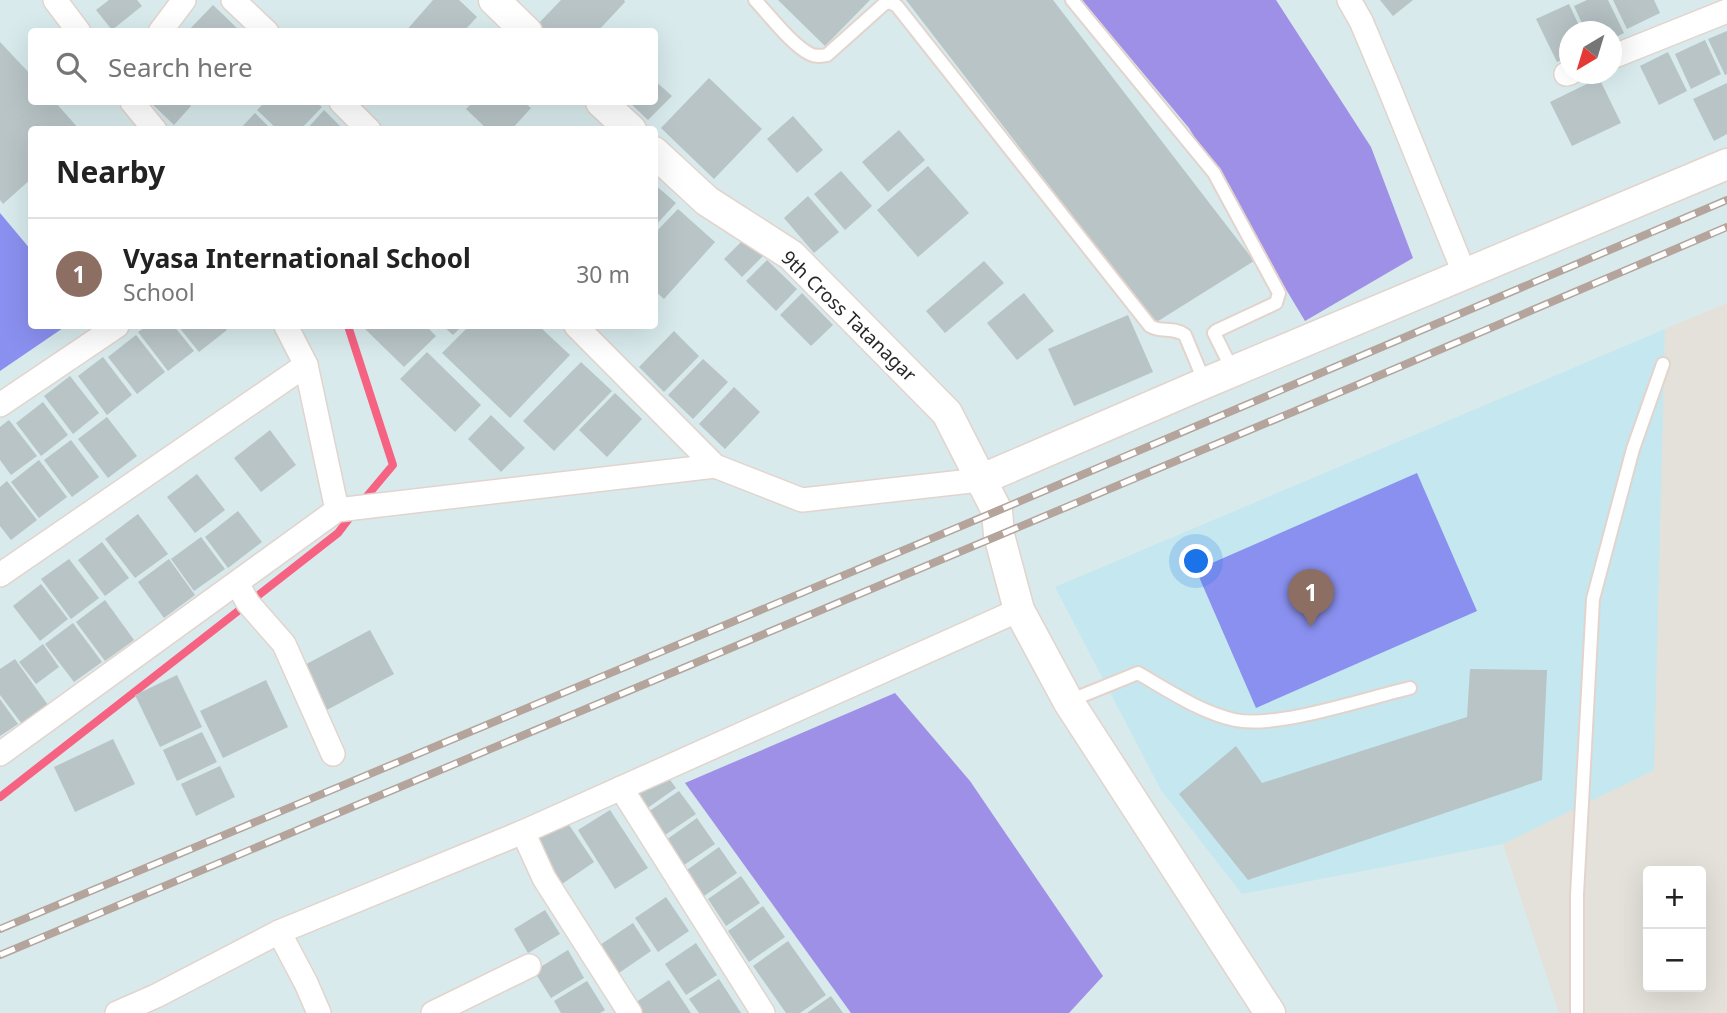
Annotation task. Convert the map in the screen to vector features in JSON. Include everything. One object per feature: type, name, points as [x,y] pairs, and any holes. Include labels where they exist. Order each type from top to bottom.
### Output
[{"type":"street","points":[[55,0],[76,28]]},
{"type":"street","points":[[163,28],[184,0]]},
{"type":"street","points":[[233,0],[263,28]]},
{"type":"street","points":[[494,0],[523,28]]},
{"type":"street","points":[[1349,0],[1361,21],[1388,85],[1465,275]]},
{"type":"street","points":[[1622,53],[1727,11]]},
{"type":"street","points":[[134,105],[152,126]]},
{"type":"street","points":[[344,105],[365,126]]},
{"type":"street","points":[[604,105],[627,126]]},
{"type":"street","name":"9th Cross Tatanagar","points":[[658,156],[707,201],[791,255],[947,413],[997,511],[999,535],[1019,610],[1068,701],[1270,1013]]},
{"type":"street","points":[[579,329],[715,466],[802,500],[980,480],[1727,164]]},
{"type":"street","points":[[0,405],[113,329]]},
{"type":"street","points":[[288,329],[306,365],[340,509]]},
{"type":"street","points":[[0,575],[306,365]]},
{"type":"street","points":[[0,754],[340,509],[715,466]]},
{"type":"street","points":[[237,583],[248,603],[284,644],[333,754]]},
{"type":"street","points":[[117,1013],[156,996],[279,932],[523,832],[1019,610]]},
{"type":"street","points":[[621,788],[763,1013]]},
{"type":"street","points":[[523,832],[544,878],[630,1013]]},
{"type":"street","points":[[279,932],[319,1013]]},
{"type":"street","points":[[433,1013],[529,967]]},
{"type":"lane","points":[[755,0],[798,45],[818,57],[827,55],[884,4],[890,2],[897,6],[1150,326],[1159,330],[1166,327],[1185,335],[1205,383]]},
{"type":"lane","points":[[1072,0],[1214,173],[1279,293],[1276,303],[1214,333],[1234,371]]},
{"type":"lane","points":[[1577,1013],[1577,895],[1593,599],[1633,449],[1663,364]]},
{"type":"lane","points":[[1068,701],[1138,673],[1205,711],[1238,721],[1279,720],[1410,688]]},
{"type":"shaded area","points":[[1082,0],[1276,0],[1371,147],[1413,258],[1305,321],[1189,128]]},
{"type":"shaded area","points":[[0,213],[28,246],[28,329],[62,329],[0,371]]},
{"type":"shaded area","points":[[1727,303],[1727,1013],[1559,1013],[1503,844],[1653,769],[1665,329]]},
{"type":"shaded area","points":[[1665,329],[1654,770],[1503,844],[1242,894],[1161,790],[1055,587]]},
{"type":"shaded area","points":[[1417,473],[1477,611],[1256,708],[1196,570]]},
{"type":"shaded area","points":[[895,693],[970,781],[1103,976],[1069,1013],[851,1013],[685,783]]},
{"type":"building","points":[[109,0],[137,0],[142,6],[114,28],[110,28],[96,10]]},
{"type":"building","points":[[433,0],[459,0],[477,17],[467,28],[408,28]]},
{"type":"building","points":[[561,0],[625,2],[601,28],[542,28],[538,24]]},
{"type":"building","points":[[778,0],[870,0],[825,46]]},
{"type":"building","points":[[906,0],[1053,0],[1254,261],[1155,323]]},
{"type":"building","points":[[1380,0],[1413,0],[1393,16]]},
{"type":"building","points":[[1587,0],[1608,0],[1618,21],[1581,21],[1574,6]]},
{"type":"building","points":[[1613,0],[1654,0],[1660,13],[1627,29]]},
{"type":"building","points":[[1569,4],[1577,21],[1559,21],[1559,61],[1557,62],[1536,19]]},
{"type":"building","points":[[213,5],[237,28],[191,28]]},
{"type":"building","points":[[1727,31],[1727,74],[1725,75],[1708,39]]},
{"type":"building","points":[[1705,40],[1721,74],[1691,89],[1675,54]]},
{"type":"building","points":[[0,42],[28,72],[28,105],[58,105],[76,126],[28,126],[28,182],[3,204],[0,200]]},
{"type":"building","points":[[1668,52],[1687,91],[1659,105],[1640,66]]},
{"type":"building","points":[[709,78],[762,129],[714,179],[661,128]]},
{"type":"building","points":[[1727,83],[1727,134],[1714,141],[1693,99]]},
{"type":"building","points":[[658,84],[672,96],[648,120],[632,105],[658,105]]},
{"type":"building","points":[[1587,84],[1602,84],[1621,123],[1572,146],[1550,102]]},
{"type":"building","points":[[153,105],[191,106],[174,125]]},
{"type":"building","points":[[262,105],[322,107],[304,126],[274,126],[257,110]]},
{"type":"building","points":[[470,105],[528,105],[531,108],[515,126],[484,126],[466,109]]},
{"type":"building","points":[[324,110],[340,126],[310,126]]},
{"type":"building","points":[[255,113],[268,126],[243,126]]},
{"type":"building","points":[[793,116],[823,150],[797,173],[767,139]]},
{"type":"building","points":[[899,130],[925,160],[888,192],[862,162]]},
{"type":"building","points":[[928,166],[969,213],[918,257],[877,210]]},
{"type":"building","points":[[841,171],[872,206],[845,230],[814,194]]},
{"type":"building","points":[[658,187],[676,203],[658,223]]},
{"type":"building","points":[[808,196],[839,232],[814,253],[784,218]]},
{"type":"building","points":[[678,209],[715,242],[664,299],[658,294],[658,230]]},
{"type":"building","points":[[746,237],[763,256],[742,277],[724,259]]},
{"type":"building","points":[[767,260],[797,289],[776,311],[746,281]]},
{"type":"building","points":[[984,261],[1004,283],[945,333],[926,311]]},
{"type":"building","points":[[802,293],[833,325],[811,346],[780,315]]},
{"type":"building","points":[[1024,293],[1054,331],[1017,360],[987,323]]},
{"type":"building","points":[[1128,315],[1153,372],[1074,406],[1048,349]]},
{"type":"building","points":[[142,329],[176,329],[194,351],[168,371],[138,332]]},
{"type":"building","points":[[180,329],[227,330],[199,352]]},
{"type":"building","points":[[365,329],[429,329],[436,336],[404,367]]},
{"type":"building","points":[[446,329],[459,329],[453,335]]},
{"type":"building","points":[[466,329],[542,329],[570,355],[510,418],[442,353]]},
{"type":"building","points":[[674,331],[699,356],[664,392],[639,367]]},
{"type":"building","points":[[136,335],[165,372],[137,394],[108,357]]},
{"type":"building","points":[[427,352],[481,405],[455,432],[400,379]]},
{"type":"building","points":[[103,357],[132,395],[107,415],[78,376]]},
{"type":"building","points":[[703,359],[728,382],[693,419],[668,395]]},
{"type":"building","points":[[581,362],[612,391],[554,451],[523,421]]},
{"type":"building","points":[[70,376],[99,413],[73,434],[44,396]]},
{"type":"building","points":[[734,387],[760,412],[725,449],[699,424]]},
{"type":"building","points":[[615,393],[642,419],[607,457],[579,430]]},
{"type":"building","points":[[43,402],[68,435],[41,456],[16,423]]},
{"type":"building","points":[[491,415],[525,448],[501,472],[468,439]]},
{"type":"building","points":[[107,417],[137,456],[108,478],[78,439]]},
{"type":"building","points":[[9,420],[37,456],[11,475],[0,460],[0,427]]},
{"type":"building","points":[[270,430],[296,465],[261,492],[234,458]]},
{"type":"building","points":[[71,440],[99,477],[72,497],[44,460]]},
{"type":"building","points":[[39,460],[67,497],[39,518],[11,482]]},
{"type":"building","points":[[197,474],[225,510],[195,533],[167,497]]},
{"type":"building","points":[[7,481],[37,520],[11,540],[0,526],[0,487]]},
{"type":"building","points":[[238,511],[262,542],[228,568],[205,537]]},
{"type":"building","points":[[138,514],[168,554],[135,578],[105,539]]},
{"type":"building","points":[[201,537],[225,569],[194,591],[171,559]]},
{"type":"building","points":[[102,542],[129,578],[105,596],[78,560]]},
{"type":"building","points":[[69,559],[99,598],[71,619],[41,579]]},
{"type":"building","points":[[169,559],[195,595],[164,618],[138,582]]},
{"type":"building","points":[[41,584],[68,619],[40,641],[13,606]]},
{"type":"building","points":[[105,600],[134,640],[105,661],[76,622]]},
{"type":"building","points":[[73,623],[102,662],[74,682],[45,644]]},
{"type":"building","points":[[370,630],[394,674],[325,711],[301,667]]},
{"type":"building","points":[[43,644],[59,667],[36,684],[19,662]]},
{"type":"building","points":[[15,659],[48,705],[22,724],[0,695],[0,669]]},
{"type":"building","points":[[1470,669],[1547,670],[1542,780],[1248,880],[1179,794],[1236,746],[1262,783],[1467,717]]},
{"type":"building","points":[[177,675],[202,727],[160,747],[135,695]]},
{"type":"building","points":[[266,680],[288,727],[223,758],[200,711]]},
{"type":"building","points":[[0,699],[18,724],[0,736]]},
{"type":"building","points":[[202,732],[217,762],[177,781],[163,750]]},
{"type":"building","points":[[113,739],[135,784],[75,812],[54,767]]},
{"type":"building","points":[[220,766],[235,797],[196,816],[181,784]]},
{"type":"building","points":[[665,773],[676,788],[646,809],[635,793]]},
{"type":"building","points":[[679,791],[696,814],[665,835],[648,812]]},
{"type":"building","points":[[610,810],[648,868],[615,889],[578,830]]},
{"type":"building","points":[[697,818],[715,844],[684,865],[666,840]]},
{"type":"building","points":[[565,819],[594,862],[562,884],[533,840]]},
{"type":"building","points":[[719,847],[737,873],[704,896],[687,870]]},
{"type":"building","points":[[741,876],[760,903],[726,926],[708,899]]},
{"type":"building","points":[[666,897],[689,931],[658,952],[635,918]]},
{"type":"building","points":[[763,906],[785,937],[749,962],[728,931]]},
{"type":"building","points":[[545,910],[560,934],[528,953],[514,929]]},
{"type":"building","points":[[633,923],[651,951],[616,975],[597,947]]},
{"type":"building","points":[[788,941],[826,995],[800,1013],[786,1013],[753,966]]},
{"type":"building","points":[[696,943],[717,975],[686,995],[665,964]]},
{"type":"building","points":[[568,950],[584,978],[551,998],[534,971]]},
{"type":"building","points":[[719,979],[741,1013],[699,1013],[689,999]]},
{"type":"building","points":[[669,980],[691,1013],[637,1013],[632,1005]]},
{"type":"building","points":[[587,981],[605,1010],[600,1013],[561,1013],[554,1001]]},
{"type":"building","points":[[831,996],[843,1013],[807,1013]]},
{"type":"waterway","points":[[349,329],[393,465],[362,502]]},
{"type":"waterway","points":[[0,797],[338,533],[354,512]]},
{"type":"railway","points":[[0,929],[997,511],[1727,200]]},
{"type":"railway","points":[[0,955],[1727,227]]},
{"type":"place","name":"Vyasa International School","points":[[1311,627]]}]
